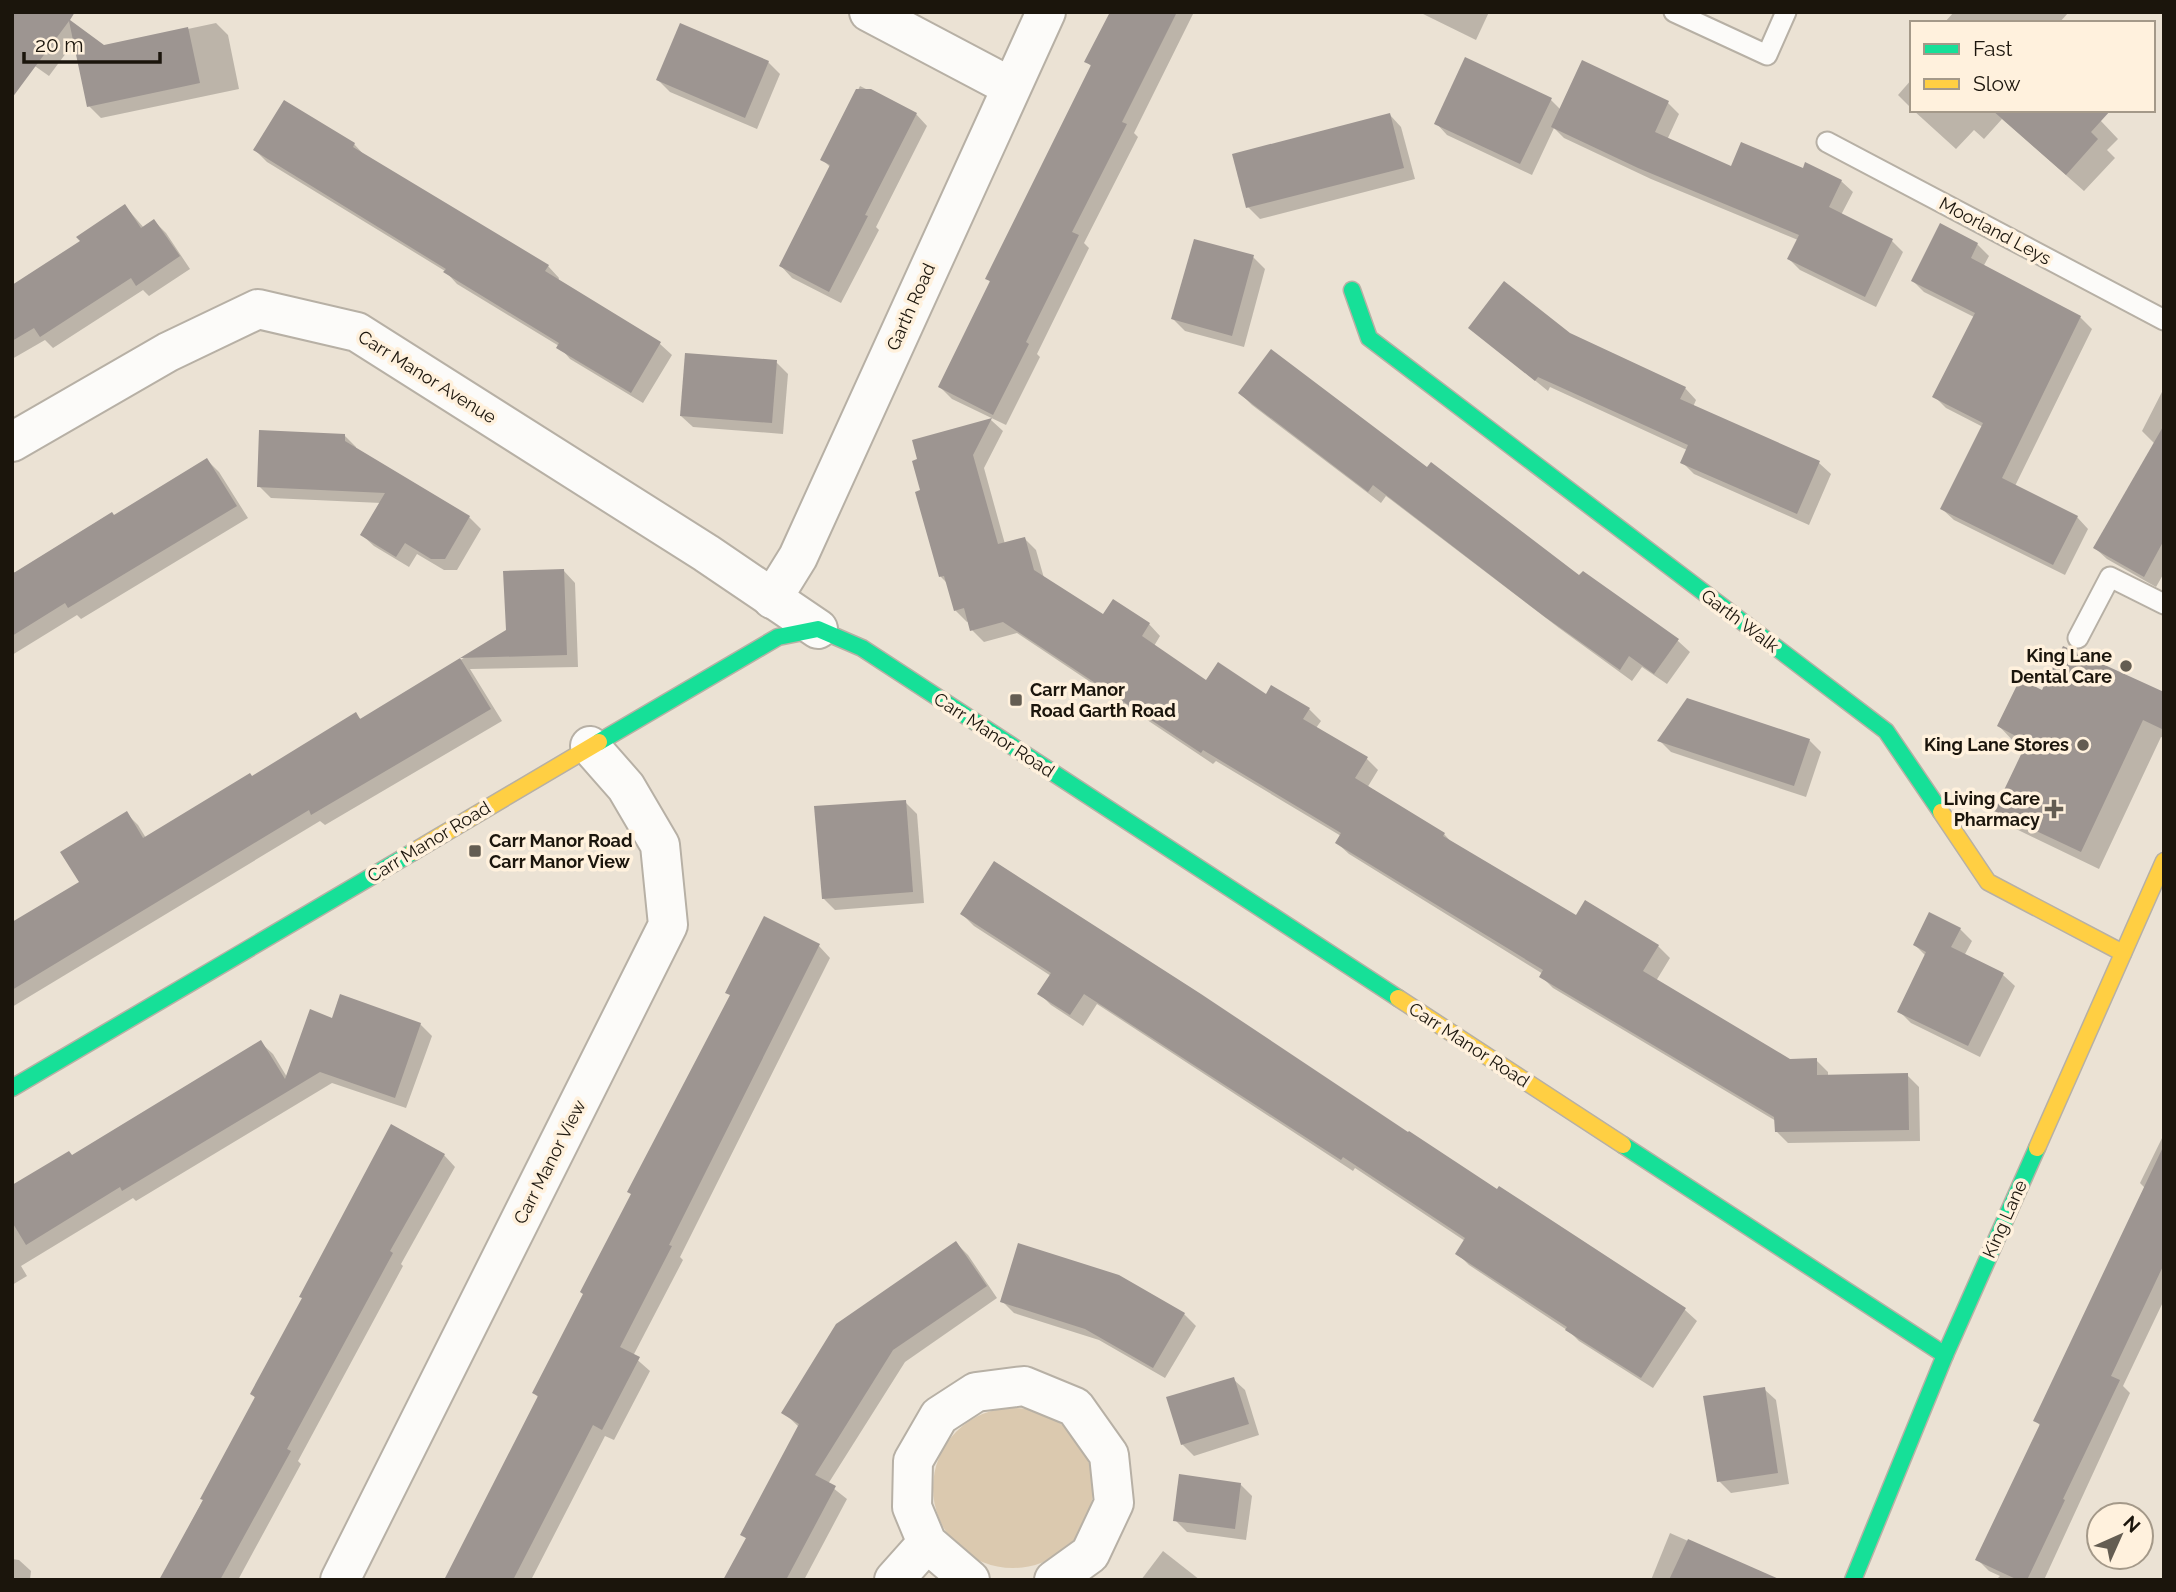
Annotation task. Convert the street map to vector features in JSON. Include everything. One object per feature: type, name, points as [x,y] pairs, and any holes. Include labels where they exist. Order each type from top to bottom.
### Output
[{"type":"street","points":[[869,12],[1011,87]]},
{"type":"street","name":"Garth Road","points":[[772,598],[798,557],[1046,12]]},
{"type":"street","name":"Garth Walk","points":[[1352,290],[1369,338],[1886,731],[1988,882],[2123,953]]},
{"type":"street","name":"Carr Manor Avenue","points":[[12,442],[168,352],[258,309],[357,332],[694,545],[818,629]]},
{"type":"street","name":"Carr Manor Road","points":[[12,1088],[778,637],[818,629],[862,648],[1945,1355]]},
{"type":"street","name":"Carr Manor View","points":[[340,1580],[668,925],[660,845],[626,787],[590,746]]},
{"type":"street","name":"King Lane","points":[[1853,1580],[1945,1355],[2164,861]]},
{"type":"street","points":[[970,1580],[927,1543],[912,1507],[914,1461],[939,1416],[976,1392],[1024,1386],[1075,1407],[1109,1455],[1114,1503],[1090,1554],[1054,1580]]},
{"type":"street","points":[[894,1580],[927,1543]]},
{"type":"lane","points":[[1674,12],[1767,55],[1786,12]]},
{"type":"lane","name":"Moorland Leys","points":[[1827,142],[2164,320]]},
{"type":"lane","points":[[2078,638],[2109,577],[2164,604]]},
{"type":"shaded area","points":[[1013,1408],[1044,1414],[1070,1431],[1087,1457],[1093,1488],[1087,1519],[1070,1545],[1044,1562],[1013,1568],[982,1562],[956,1545],[939,1519],[933,1488],[939,1457],[956,1431],[982,1414]]},
{"type":"building","points":[[12,12],[75,12],[70,20],[104,45],[188,27],[200,83],[87,107],[69,21],[12,98]]},
{"type":"building","points":[[1110,12],[1177,12],[1122,122],[1127,124],[1072,232],[1079,235],[993,415],[938,387],[990,281],[985,279],[1091,65],[1084,62]]},
{"type":"building","points":[[680,23],[769,61],[745,118],[656,80]]},
{"type":"building","points":[[1465,57],[1552,98],[1520,164],[1434,124]]},
{"type":"building","points":[[1582,60],[1669,101],[1655,132],[1731,166],[1741,142],[1803,168],[1805,162],[1842,180],[1829,207],[1893,239],[1865,297],[1787,259],[1799,235],[1638,168],[1551,127]]},
{"type":"building","points":[[856,89],[871,89],[917,113],[829,292],[779,266],[830,165],[820,160]]},
{"type":"building","points":[[284,100],[355,143],[353,147],[549,265],[545,271],[661,342],[631,393],[556,348],[559,343],[443,272],[446,269],[253,150]]},
{"type":"building","points":[[1994,112],[2109,112],[2091,132],[2098,139],[2066,175]]},
{"type":"building","points":[[1390,113],[1404,168],[1246,208],[1232,154]]},
{"type":"building","points":[[125,204],[141,228],[154,219],[180,256],[136,286],[131,278],[40,337],[34,328],[12,341],[12,285],[80,241],[76,237]]},
{"type":"building","points":[[1940,223],[1978,243],[1971,258],[2081,316],[2002,478],[2078,516],[2053,565],[1940,509],[1983,423],[1932,397],[1975,313],[1911,281]]},
{"type":"building","points":[[1194,239],[1254,255],[1232,336],[1171,319]]},
{"type":"building","points":[[1504,281],[1570,333],[1686,387],[1680,399],[1820,461],[1797,514],[1680,463],[1688,445],[1538,377],[1535,381],[1468,328]]},
{"type":"building","points":[[1271,349],[1427,467],[1431,462],[1579,575],[1583,571],[1679,639],[1654,674],[1629,656],[1620,670],[1545,617],[1373,485],[1368,492],[1238,393]]},
{"type":"building","points":[[685,353],[777,360],[772,423],[680,416]]},
{"type":"building","points":[[992,418],[973,455],[998,544],[1025,537],[1034,570],[1103,614],[1113,599],[1150,623],[1142,636],[1206,680],[1218,662],[1266,694],[1271,685],[1310,708],[1303,719],[1368,757],[1355,778],[1445,833],[1443,836],[1576,915],[1585,900],[1659,945],[1643,971],[1790,1059],[1817,1058],[1817,1075],[1908,1073],[1909,1130],[1775,1132],[1774,1117],[1539,977],[1543,970],[1335,843],[1341,833],[1203,750],[1201,753],[1003,622],[970,631],[964,608],[954,611],[944,576],[939,577],[915,492],[920,490],[912,461],[917,459],[912,440]]},
{"type":"building","points":[[2164,425],[2164,540],[2144,577],[2093,548]]},
{"type":"building","points":[[259,430],[345,434],[345,441],[470,516],[445,559],[431,559],[405,543],[396,557],[360,535],[385,493],[257,487]]},
{"type":"building","points":[[207,458],[237,506],[68,608],[65,603],[12,636],[12,574],[112,512],[114,515]]},
{"type":"building","points":[[564,569],[567,655],[460,658],[506,630],[503,571]]},
{"type":"building","points":[[2063,646],[2164,692],[2164,730],[2143,720],[2081,852],[1994,811],[2027,742],[1997,726],[2020,679],[2042,690]]},
{"type":"building","points":[[460,658],[491,709],[311,815],[309,810],[12,990],[12,922],[79,882],[60,852],[127,811],[143,838],[250,773],[252,776],[356,712],[360,719]]},
{"type":"building","points":[[1687,698],[1810,739],[1794,786],[1657,741]]},
{"type":"building","points":[[906,800],[913,892],[822,899],[814,806]]},
{"type":"building","points":[[994,861],[1408,1132],[1497,1189],[1499,1186],[1686,1308],[1641,1378],[1565,1330],[1567,1327],[1455,1254],[1465,1238],[1343,1157],[1341,1160],[1084,994],[1070,1015],[1037,994],[1051,973],[960,914]]},
{"type":"building","points":[[1929,912],[1961,928],[1951,947],[2004,973],[1968,1046],[1897,1012],[1926,952],[1913,945]]},
{"type":"building","points":[[764,916],[820,944],[620,1347],[640,1357],[602,1430],[593,1425],[513,1580],[444,1580],[538,1396],[532,1393],[631,1194],[627,1192],[730,995],[725,993]]},
{"type":"building","points":[[340,994],[421,1023],[395,1098],[320,1072],[122,1191],[120,1187],[26,1245],[12,1222],[12,1185],[69,1151],[72,1155],[261,1040],[285,1079],[310,1009],[332,1018]]},
{"type":"building","points":[[391,1124],[445,1154],[390,1251],[393,1253],[287,1449],[291,1451],[220,1580],[159,1580],[255,1397],[250,1394],[302,1298],[299,1297]]},
{"type":"building","points":[[2164,1145],[2164,1264],[2111,1376],[2120,1380],[2063,1499],[2065,1500],[2027,1580],[2018,1580],[1975,1560],[2040,1424],[2033,1421]]},
{"type":"building","points":[[956,1241],[987,1286],[893,1350],[815,1475],[836,1486],[786,1580],[723,1580],[746,1538],[740,1535],[799,1424],[781,1413],[836,1324]]},
{"type":"building","points":[[1018,1243],[1119,1275],[1185,1313],[1153,1368],[1085,1329],[1000,1302]]},
{"type":"building","points":[[1234,1377],[1249,1424],[1181,1445],[1166,1397]]},
{"type":"building","points":[[1765,1387],[1778,1473],[1717,1482],[1703,1396]]},
{"type":"building","points":[[1179,1474],[1241,1483],[1235,1529],[1173,1521]]},
{"type":"building","points":[[1688,1539],[1781,1580],[1669,1580]]},
{"type":"traffic: fast","points":[[1352,290],[1369,338],[1886,731],[1941,812]]},
{"type":"traffic: fast","points":[[599,742],[778,637],[818,629],[862,648],[1398,998]]},
{"type":"traffic: fast","points":[[12,1088],[413,852]]},
{"type":"traffic: fast","points":[[1623,1145],[1945,1355]]},
{"type":"traffic: fast","points":[[1853,1580],[1945,1355],[2037,1148]]},
{"type":"traffic: slow","points":[[413,852],[599,742]]},
{"type":"traffic: slow","points":[[1941,812],[1988,882],[2123,953]]},
{"type":"traffic: slow","points":[[2037,1148],[2164,861]]},
{"type":"traffic: slow","points":[[1398,998],[1623,1145]]},
{"type":"place","name":"King Lane Dental Care","points":[[2126,666]]},
{"type":"place","name":"Carr Manor Road Garth Road","points":[[1016,700]]},
{"type":"place","name":"King Lane Stores","points":[[2083,745]]},
{"type":"place","name":"Living Care Pharmacy","points":[[2054,809]]},
{"type":"place","name":"Carr Manor Road Carr Manor View","points":[[475,851]]}]
